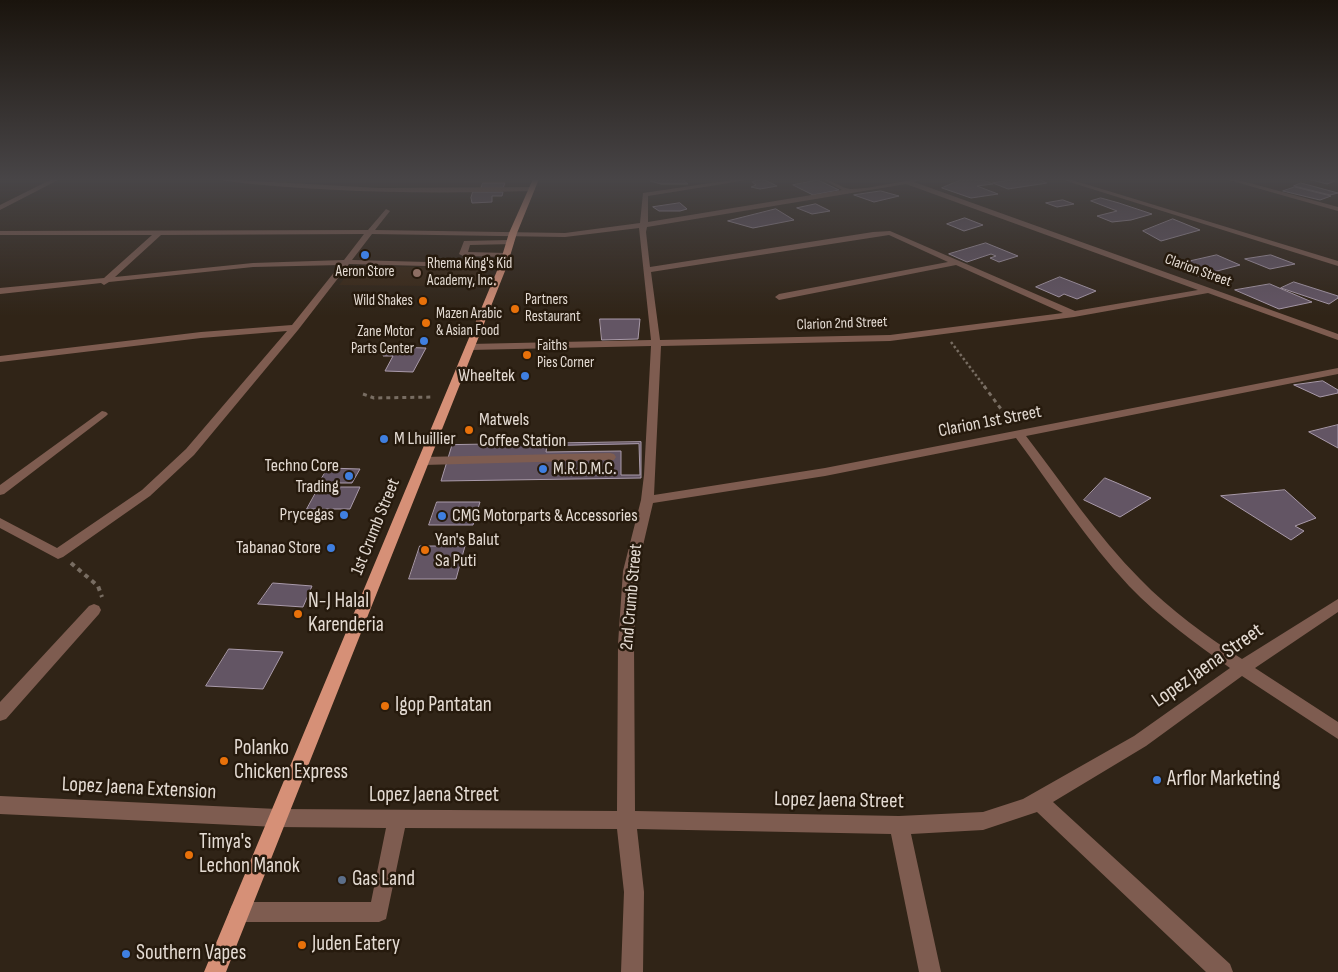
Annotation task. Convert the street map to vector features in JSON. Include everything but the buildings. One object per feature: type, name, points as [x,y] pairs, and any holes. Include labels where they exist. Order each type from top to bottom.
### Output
[{"type":"main road","name":"1st Crumb Street","points":[[215,972],[470,347],[518,224]]},
{"type":"street","points":[[0,522],[58,554],[146,493],[190,452],[295,328],[377,224]]},
{"type":"street","points":[[463,254],[508,249],[578,235],[647,224]]},
{"type":"street","name":"Clarion Street","points":[[1026,224],[1338,337]]},
{"type":"street","points":[[1210,224],[1338,264]]},
{"type":"street","name":"2nd Crumb Street","points":[[632,972],[634,892],[626,820],[628,594],[640,522],[647,500],[656,344],[643,225]]},
{"type":"street","points":[[104,282],[160,232]]},
{"type":"street","points":[[0,233],[372,232],[508,249]]},
{"type":"street","points":[[649,270],[878,233],[896,235],[1074,314]]},
{"type":"street","points":[[457,265],[467,243],[508,249]]},
{"type":"street","points":[[0,291],[104,282],[224,268],[346,262],[457,265],[508,249]]},
{"type":"street","points":[[780,297],[959,262]]},
{"type":"street","name":"Clarion 2nd Street","points":[[470,347],[850,340],[944,332],[1074,314],[1211,290]]},
{"type":"street","points":[[0,359],[201,334],[295,328]]},
{"type":"street","name":"Clarion 1st Street","points":[[647,500],[825,472],[1338,371]]},
{"type":"street","points":[[0,491],[102,414]]},
{"type":"street","points":[[1019,434],[1135,583],[1166,610],[1244,667],[1338,731]]},
{"type":"street","points":[[423,460],[610,457]]},
{"type":"street","name":"Lopez Jaena Street","points":[[277,818],[626,820],[899,825],[983,821],[1039,802],[1140,741],[1244,667],[1338,605]]},
{"type":"street","points":[[0,714],[94,610]]},
{"type":"street","points":[[1039,802],[1222,972]]},
{"type":"street","name":"Lopez Jaena Extension","points":[[0,805],[277,818]]},
{"type":"street","points":[[239,912],[379,912],[397,819]]},
{"type":"street","points":[[899,825],[930,972]]},
{"type":"path","points":[[944,332],[1007,417],[1004,420],[1019,434]]},
{"type":"path","points":[[362,394],[374,398],[450,396]]},
{"type":"path","points":[[58,554],[89,577],[100,589],[102,599],[94,610]]},
{"type":"shaded area","name":"Rhema King's Kid Academy, Inc.","points":[[355,266],[488,268],[481,282],[441,282],[438,286],[339,285]]},
{"type":"place","name":"Aeron Store","points":[[365,255]]},
{"type":"place","name":"Rhema King's Kid Academy, Inc.","points":[[417,273]]},
{"type":"place","name":"Wild Shakes","points":[[423,301]]},
{"type":"place","name":"Partners Restaurant","points":[[515,309]]},
{"type":"place","name":"Mazen Arabic & Asian Food","points":[[426,323]]},
{"type":"place","name":"Zane Motor Parts Center","points":[[424,341]]},
{"type":"place","name":"Faiths Pies Corner","points":[[527,355]]},
{"type":"place","name":"Wheeltek","points":[[525,376]]},
{"type":"place","name":"Matwels Coffee Station","points":[[469,430]]},
{"type":"place","name":"M Lhuillier","points":[[384,439]]},
{"type":"place","name":"M.R.D.M.C.","points":[[543,469]]},
{"type":"place","name":"Techno Core Trading","points":[[349,476]]},
{"type":"place","name":"Prycegas","points":[[344,515]]},
{"type":"place","name":"CMG Motorparts & Accessories","points":[[442,516]]},
{"type":"place","name":"Tabanao Store","points":[[331,548]]},
{"type":"place","name":"Yan's Balut Sa Puti","points":[[425,550]]},
{"type":"place","name":"N-J Halal Karenderia","points":[[298,614]]},
{"type":"place","name":"Igop Pantatan","points":[[385,706]]},
{"type":"place","name":"Polanko Chicken Express","points":[[224,761]]},
{"type":"place","name":"Arflor Marketing","points":[[1157,780]]},
{"type":"place","name":"Timya's Lechon Manok","points":[[189,855]]},
{"type":"place","name":"Gas Land","points":[[342,880]]},
{"type":"place","name":"Juden Eatery","points":[[302,945]]},
{"type":"place","name":"Southern Vapes","points":[[126,954]]}]
